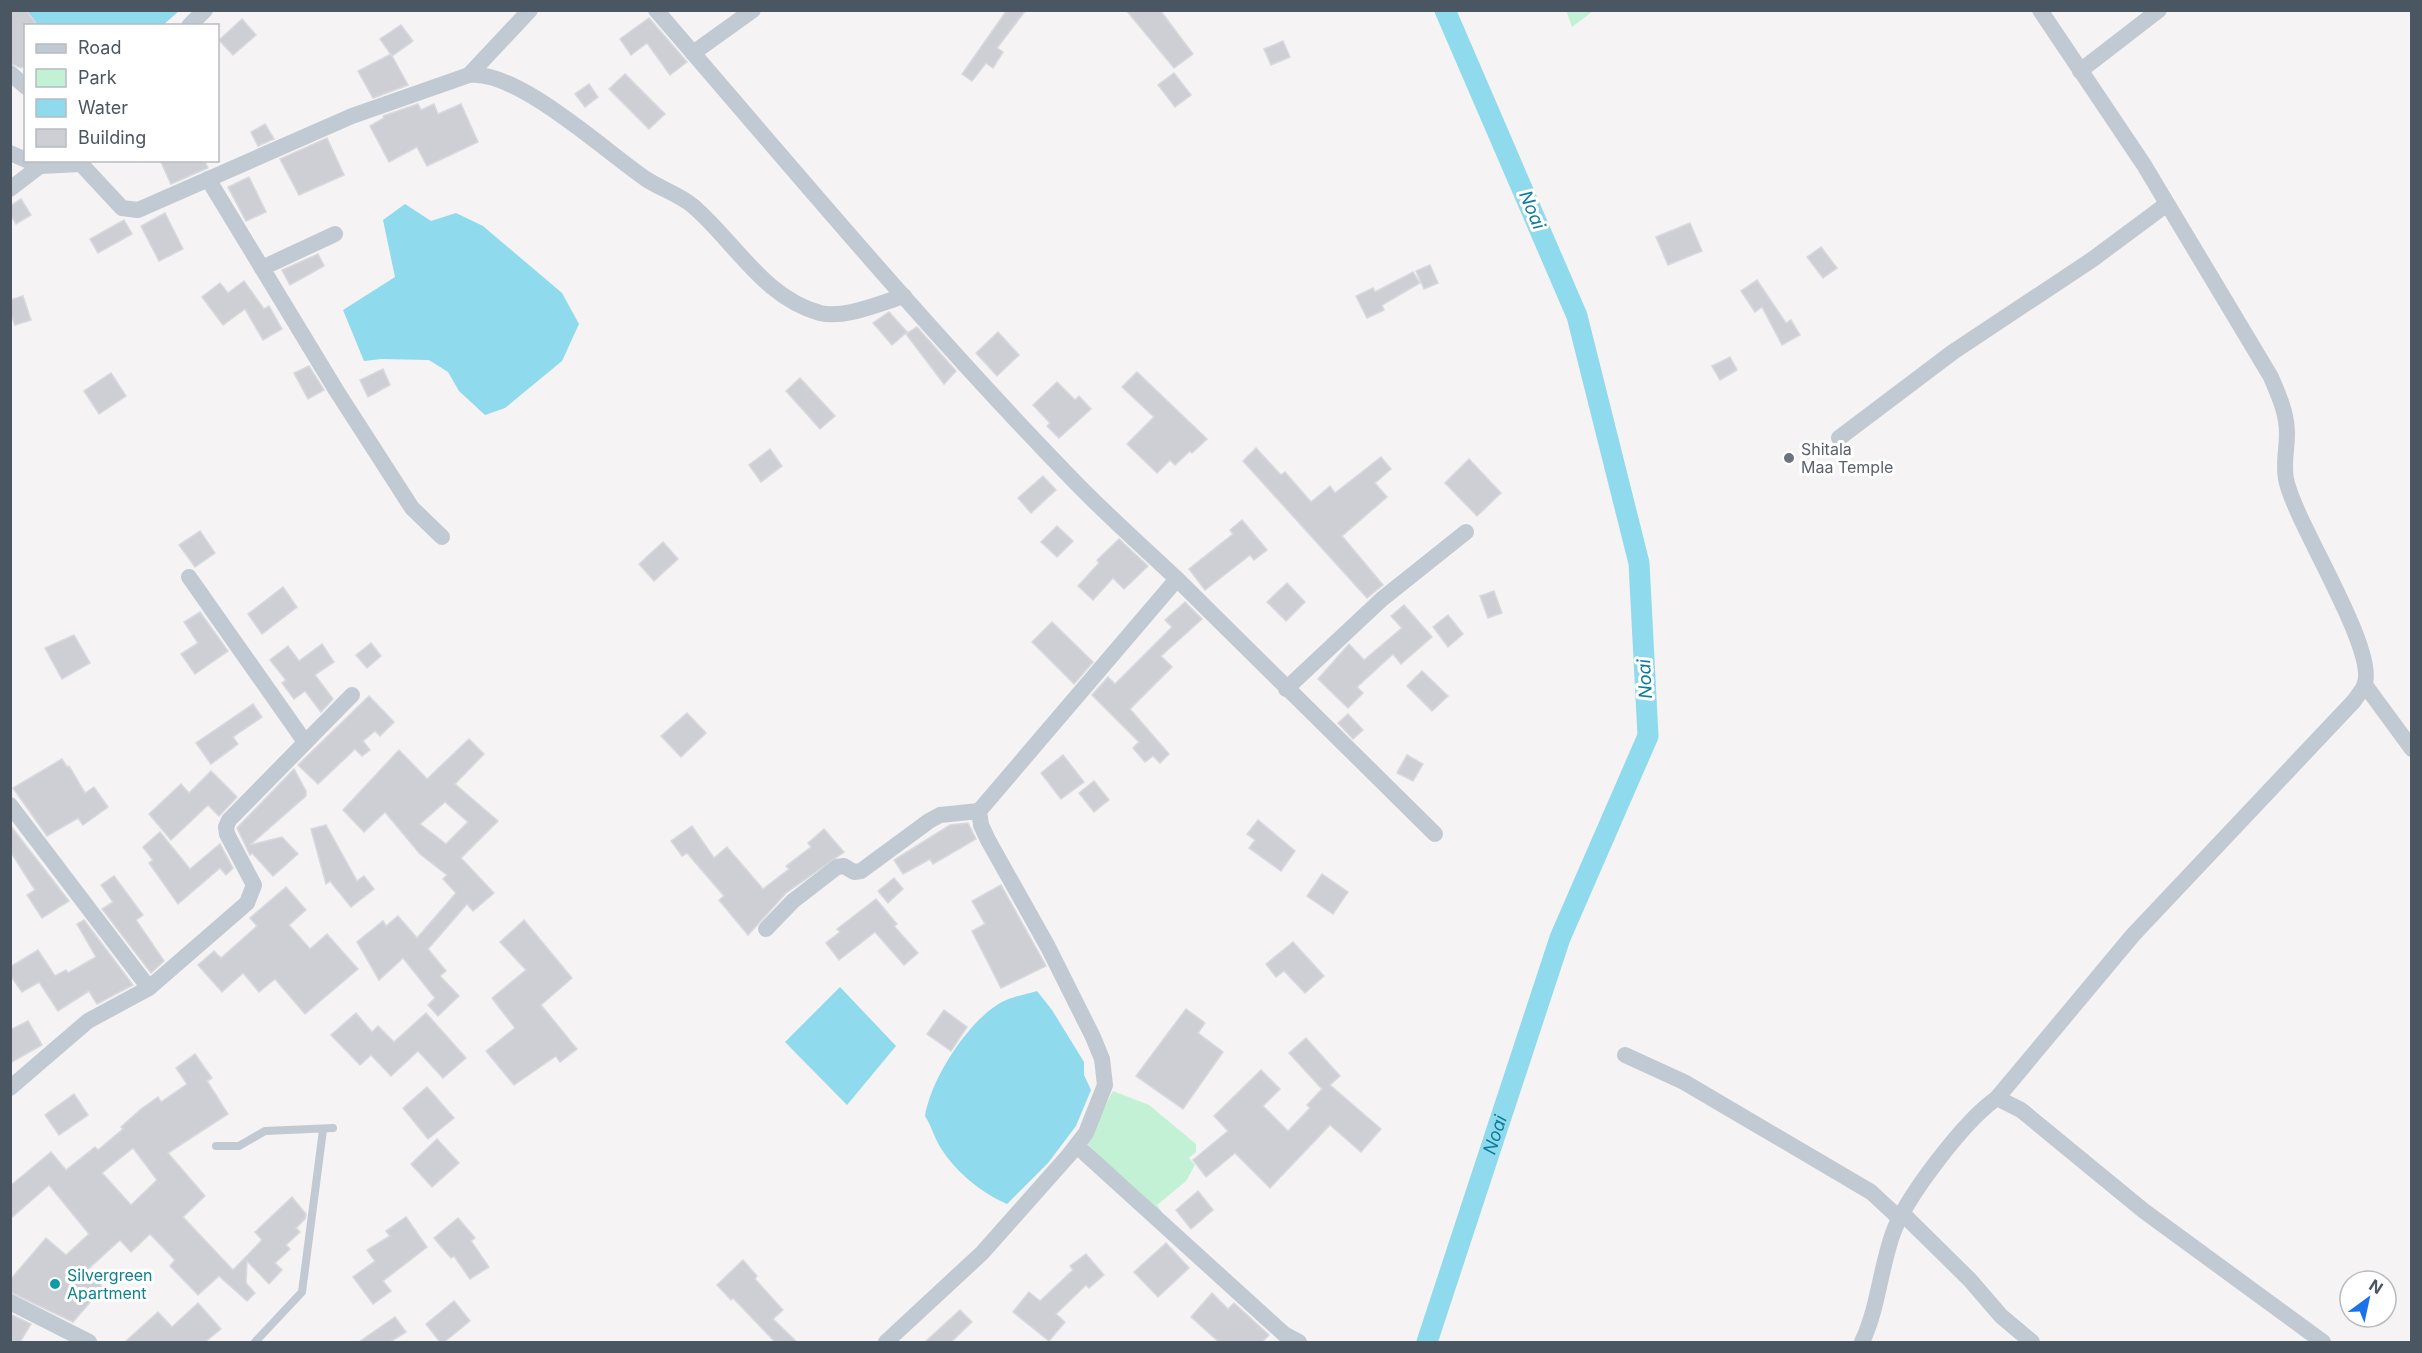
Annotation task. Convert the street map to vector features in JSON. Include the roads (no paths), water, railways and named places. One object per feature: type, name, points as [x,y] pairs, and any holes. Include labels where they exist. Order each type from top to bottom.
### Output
[{"type":"street","points":[[191,24],[205,10]]},
{"type":"street","points":[[469,75],[530,10]]},
{"type":"street","points":[[656,10],[973,374],[1077,484],[1177,579],[1435,834]]},
{"type":"street","points":[[693,53],[753,10]]},
{"type":"street","points":[[1862,1342],[1871,1323],[1891,1237],[1901,1215],[1964,1126],[1997,1098],[2133,935],[2365,685],[2366,671],[2347,613],[2294,503],[2286,480],[2287,432],[2283,405],[2271,377],[2166,204],[2040,10]]},
{"type":"street","points":[[2080,71],[2159,10]]},
{"type":"street","points":[[10,73],[24,85]]},
{"type":"street","points":[[31,162],[40,166],[81,164],[115,202],[131,211],[352,116],[469,75],[480,74],[501,80],[573,122],[648,180],[691,205],[738,256],[798,304],[822,313],[837,314],[904,296]]},
{"type":"street","points":[[10,153],[24,159]]},
{"type":"street","points":[[10,189],[40,166]]},
{"type":"street","points":[[208,179],[412,508],[442,537]]},
{"type":"street","points":[[1839,438],[1953,352],[2078,269],[2166,204]]},
{"type":"street","points":[[262,268],[335,234]]},
{"type":"street","points":[[1286,689],[1382,599],[1466,532]]},
{"type":"street","points":[[189,577],[305,742]]},
{"type":"street","points":[[766,929],[794,901],[837,867],[844,866],[857,873],[861,872],[940,815],[980,811],[1177,579]]},
{"type":"street","points":[[2365,685],[2412,749]]},
{"type":"street","points":[[10,1088],[88,1021],[148,988],[247,903],[254,885],[226,827],[229,820],[352,695]]},
{"type":"street","points":[[10,805],[148,988]]},
{"type":"street","points":[[886,1342],[982,1253],[1077,1146],[1094,1116],[1105,1085],[1102,1059],[1047,947],[988,840],[981,825],[980,811]]},
{"type":"street","points":[[1625,1055],[1684,1082],[1871,1192],[1901,1215],[1970,1280],[2001,1316],[2032,1342]]},
{"type":"street","points":[[1997,1098],[2021,1110],[2145,1211],[2323,1342]]},
{"type":"street","points":[[1077,1146],[1284,1335],[1299,1342]]},
{"type":"street","points":[[10,1302],[89,1342]]},
{"type":"lane","points":[[216,1146],[239,1146],[265,1131],[333,1128]]},
{"type":"lane","points":[[255,1342],[302,1292],[313,1189],[323,1130]]},
{"type":"water","points":[[14,11],[179,11],[164,24],[28,24]]},
{"type":"water","points":[[405,204],[431,221],[456,213],[483,226],[562,293],[579,324],[562,361],[505,408],[485,415],[459,391],[448,372],[429,360],[364,361],[343,310],[395,277],[383,220]]},
{"type":"water","points":[[840,987],[896,1046],[847,1105],[785,1042]]},
{"type":"water","points":[[1037,991],[1052,1010],[1084,1062],[1084,1075],[1091,1090],[1076,1126],[1048,1163],[1007,1204],[979,1188],[955,1167],[940,1146],[925,1116],[934,1086],[962,1039],[985,1014],[1001,1002]]},
{"type":"waterway","name":"Noai","points":[[1427,1342],[1560,938],[1648,736],[1639,563],[1577,316],[1445,10]]},
{"type":"place","name":"Shitala Maa Temple","points":[[1789,458]]},
{"type":"place","name":"Silvergreen Apartment","points":[[55,1284]]}]
